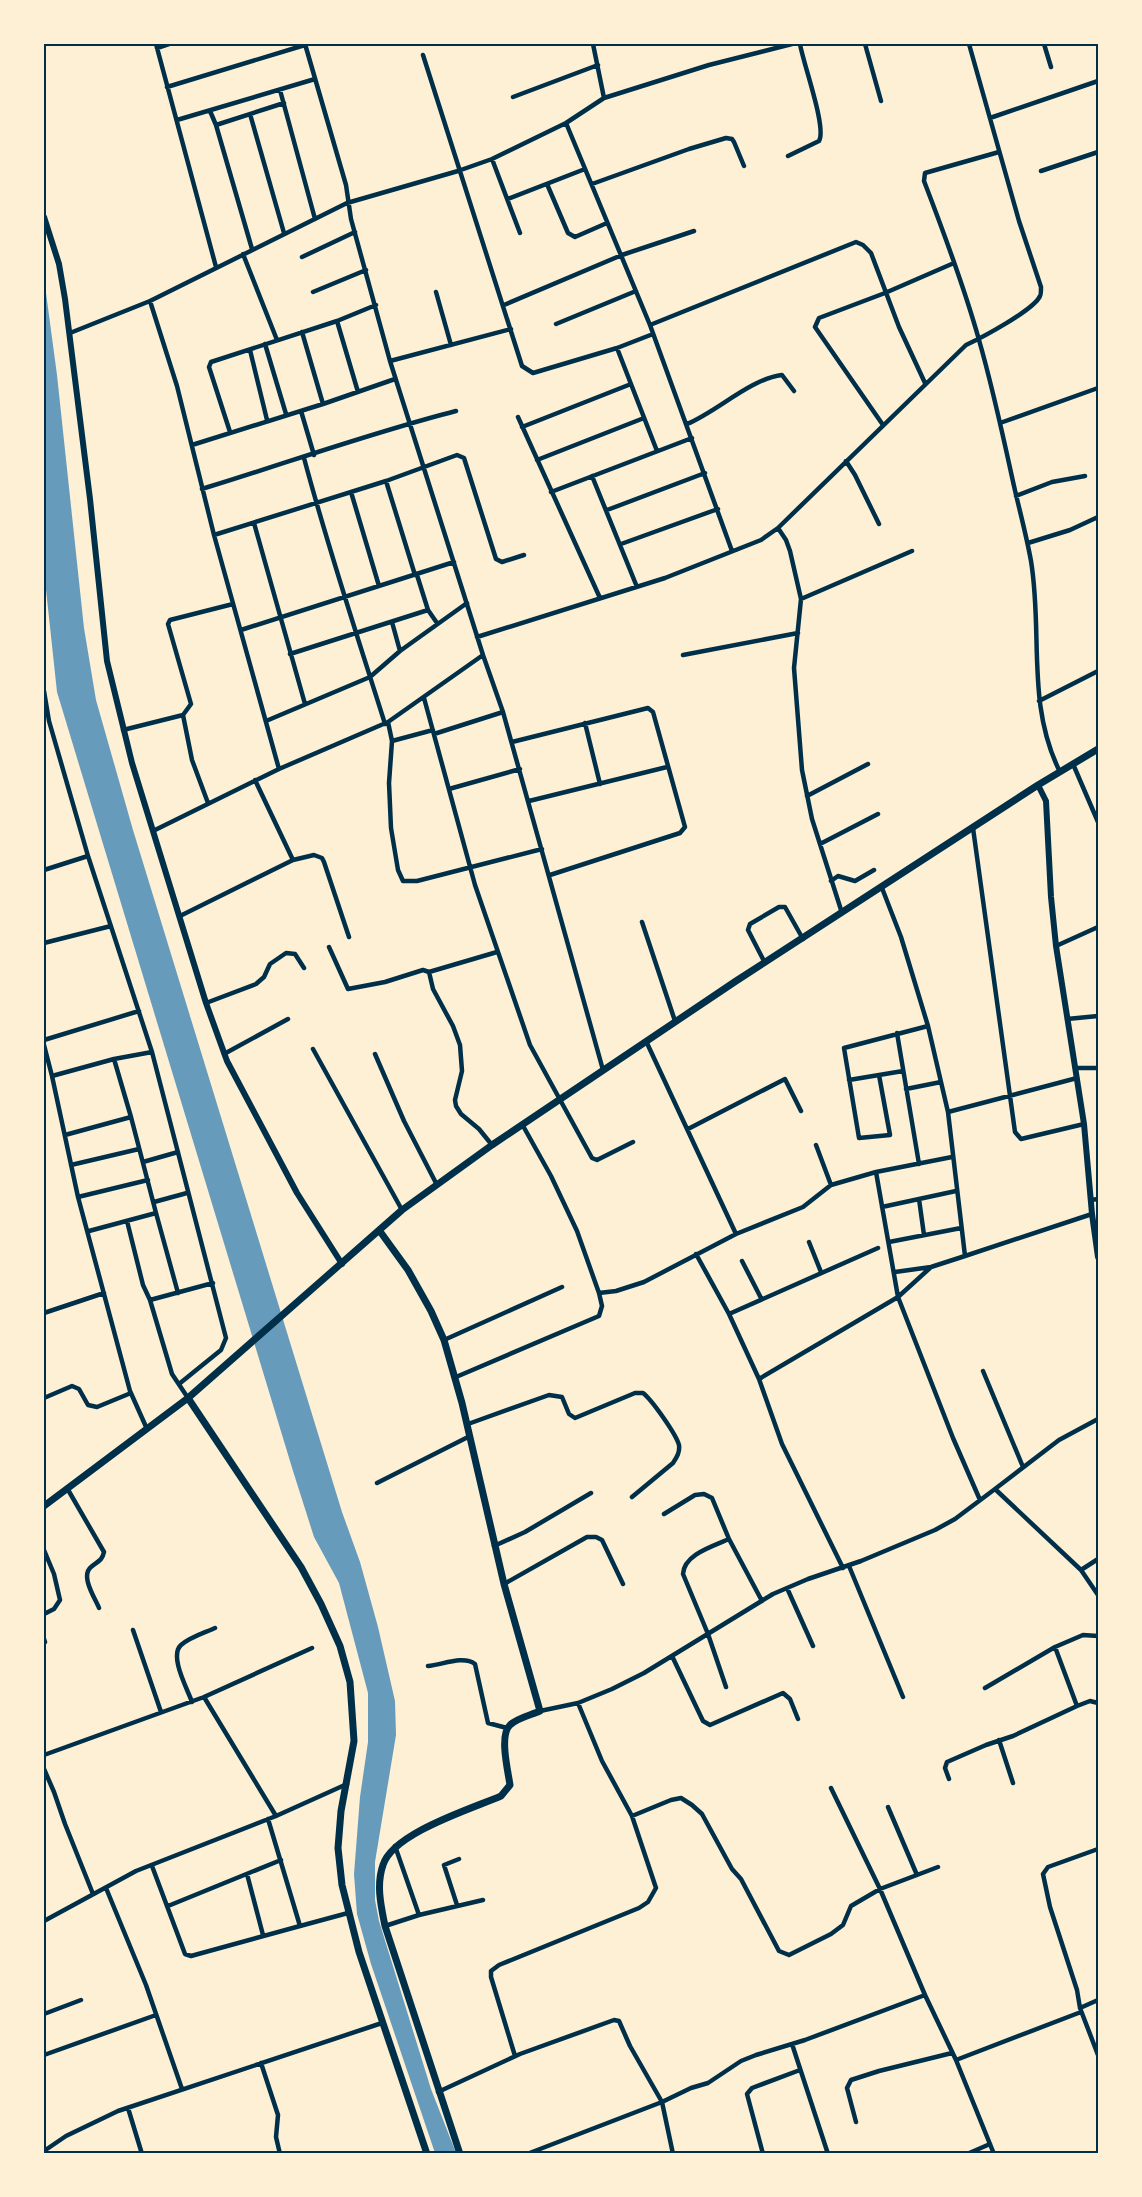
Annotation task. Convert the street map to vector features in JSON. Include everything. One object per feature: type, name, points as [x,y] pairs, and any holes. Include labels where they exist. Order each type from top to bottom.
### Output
[{"type":"main road","points":[[44,1506],[188,1398],[402,1210],[492,1145],[675,1021],[1038,785],[1098,749]]},
{"type":"main road","points":[[379,1230],[408,1270],[444,1340],[468,1424],[494,1546],[540,1711],[511,1723],[507,1728],[504,1745],[510,1785],[507,1791],[501,1796],[410,1836],[395,1846],[387,1856],[380,1879],[384,1926],[460,2154]]},
{"type":"main road","points":[[188,1398],[301,1567],[340,1646],[350,1682],[354,1722],[354,1741],[341,1811],[338,1848],[342,1885],[348,1913],[382,2023],[427,2154]]},
{"type":"street","points":[[169,44],[157,46],[216,267]]},
{"type":"street","points":[[167,87],[305,44],[346,185],[347,203],[390,362],[503,712],[603,1070]]},
{"type":"street","points":[[593,44],[604,98]]},
{"type":"street","points":[[70,333],[150,301],[347,203],[492,159],[566,123],[604,98],[792,44]]},
{"type":"street","points":[[788,156],[819,141],[822,132],[800,44]]},
{"type":"street","points":[[865,44],[881,101]]},
{"type":"street","points":[[477,637],[637,587],[761,540],[778,528],[966,345],[1033,305],[1041,296],[1041,287],[1019,221],[969,44]]},
{"type":"street","points":[[1044,44],[1051,67]]},
{"type":"street","points":[[423,55],[458,171],[504,305],[522,366],[533,373],[617,348],[653,334]]},
{"type":"street","points":[[513,96],[598,65]]},
{"type":"street","points":[[177,120],[315,79]]},
{"type":"street","points":[[990,118],[1098,81]]},
{"type":"street","points":[[280,90],[315,219]]},
{"type":"street","points":[[216,125],[284,104]]},
{"type":"street","points":[[210,111],[252,249]]},
{"type":"street","points":[[250,114],[284,233]]},
{"type":"street","points":[[566,123],[650,325],[732,551]]},
{"type":"street","points":[[592,184],[689,148],[726,138],[732,139],[744,166]]},
{"type":"street","points":[[999,152],[925,173],[924,181],[979,339],[1028,543],[1034,596],[1039,701],[1050,752],[1060,772]]},
{"type":"street","points":[[1041,171],[1098,152]]},
{"type":"street","points":[[492,159],[520,233]]},
{"type":"street","points":[[508,199],[585,169]]},
{"type":"street","points":[[547,184],[568,233],[575,237],[607,223]]},
{"type":"street","points":[[44,217],[59,264],[70,333],[107,661],[123,730],[206,1003],[225,1054],[297,1194],[342,1264]]},
{"type":"street","points":[[504,305],[622,255],[694,231]]},
{"type":"street","points":[[302,256],[355,232]]},
{"type":"street","points":[[650,325],[856,242],[871,253],[885,292],[925,383]]},
{"type":"street","points":[[243,254],[277,340]]},
{"type":"street","points":[[883,425],[815,327],[819,318],[954,263]]},
{"type":"street","points":[[314,292],[366,270]]},
{"type":"street","points":[[556,324],[636,291]]},
{"type":"street","points":[[436,292],[451,345]]},
{"type":"street","points":[[150,301],[177,386],[214,535],[279,769]]},
{"type":"street","points":[[230,432],[209,364],[214,360],[337,321],[376,305]]},
{"type":"street","points":[[337,321],[358,392]]},
{"type":"street","points":[[390,362],[511,328]]},
{"type":"street","points":[[302,332],[323,404]]},
{"type":"street","points":[[265,344],[285,414]]},
{"type":"street","points":[[617,348],[657,451]]},
{"type":"street","points":[[250,350],[267,420]]},
{"type":"street","points":[[687,424],[706,416],[748,388],[772,376],[782,375],[794,391]]},
{"type":"street","points":[[192,445],[395,379]]},
{"type":"street","points":[[522,427],[631,384]]},
{"type":"street","points":[[1000,423],[1098,388]]},
{"type":"street","points":[[301,411],[314,455]]},
{"type":"street","points":[[202,489],[409,423],[456,411]]},
{"type":"street","points":[[518,417],[600,598]]},
{"type":"street","points":[[537,460],[644,418]]},
{"type":"street","points":[[551,492],[692,438]]},
{"type":"street","points":[[214,535],[386,481],[457,455],[462,456],[496,559],[502,562],[524,555]]},
{"type":"street","points":[[304,458],[343,597],[392,741],[389,783],[391,828],[400,877],[408,882],[542,849]]},
{"type":"street","points":[[846,461],[879,524]]},
{"type":"street","points":[[607,510],[705,473]]},
{"type":"street","points":[[592,476],[637,587]]},
{"type":"street","points":[[1016,496],[1053,482],[1085,476]]},
{"type":"street","points":[[386,481],[428,610],[437,623]]},
{"type":"street","points":[[351,492],[379,586]]},
{"type":"street","points":[[621,544],[718,509]]},
{"type":"street","points":[[1028,543],[1070,530],[1098,517]]},
{"type":"street","points":[[254,523],[305,704]]},
{"type":"street","points":[[778,528],[786,540],[801,599],[795,650],[794,686],[800,753],[807,796],[842,913]]},
{"type":"street","points":[[801,599],[912,551]]},
{"type":"street","points":[[241,630],[454,562]]},
{"type":"street","points":[[266,721],[370,677],[400,651],[467,603]]},
{"type":"street","points":[[123,730],[183,715],[191,704],[168,624],[170,620],[233,604]]},
{"type":"street","points":[[290,654],[428,610]]},
{"type":"street","points":[[392,622],[400,651]]},
{"type":"street","points":[[683,655],[798,633]]},
{"type":"street","points":[[153,831],[255,780],[387,723],[483,655]]},
{"type":"street","points":[[1039,701],[1098,671]]},
{"type":"street","points":[[44,691],[49,721],[88,856],[152,1052],[226,1338],[224,1345],[179,1384]]},
{"type":"street","points":[[424,698],[470,868],[497,952],[531,1045],[592,1158],[597,1160],[633,1142]]},
{"type":"street","points":[[512,742],[648,708],[653,712],[685,827],[680,833],[550,875]]},
{"type":"street","points":[[392,741],[503,712]]},
{"type":"street","points":[[183,715],[192,760],[208,803]]},
{"type":"street","points":[[585,723],[600,784]]},
{"type":"street","points":[[807,796],[868,764]]},
{"type":"street","points":[[1073,764],[1098,822]]},
{"type":"street","points":[[529,801],[667,767]]},
{"type":"street","points":[[449,789],[520,769]]},
{"type":"street","points":[[255,780],[293,860]]},
{"type":"street","points":[[1038,785],[1046,801],[1056,946],[1095,1200],[1092,1214],[1098,1257]]},
{"type":"street","points":[[820,844],[878,814]]},
{"type":"street","points":[[974,828],[1015,1132],[1021,1139],[1084,1124]]},
{"type":"street","points":[[180,916],[293,860],[314,855],[322,858],[349,937]]},
{"type":"street","points":[[44,870],[88,856]]},
{"type":"street","points":[[831,880],[838,876],[855,881],[874,870]]},
{"type":"street","points":[[882,888],[901,937],[927,1026],[948,1112],[965,1256]]},
{"type":"street","points":[[765,963],[748,930],[750,924],[779,907],[785,907],[803,939]]},
{"type":"street","points":[[642,922],[675,1021]]},
{"type":"street","points":[[44,943],[111,926]]},
{"type":"street","points":[[1056,946],[1098,927]]},
{"type":"street","points":[[329,947],[348,989],[385,982],[423,969],[429,972],[497,952]]},
{"type":"street","points":[[206,1003],[256,984],[264,977],[268,966],[286,953],[296,954],[304,969]]},
{"type":"street","points":[[429,972],[433,989],[453,1026],[460,1045],[462,1071],[455,1100],[456,1106],[492,1145]]},
{"type":"street","points":[[44,1040],[140,1011]]},
{"type":"street","points":[[1067,1019],[1098,1016]]},
{"type":"street","points":[[225,1054],[288,1019]]},
{"type":"street","points":[[879,1075],[890,1135],[859,1138],[844,1048],[927,1026]]},
{"type":"street","points":[[897,1033],[919,1164]]},
{"type":"street","points":[[646,1040],[736,1234]]},
{"type":"street","points":[[44,1045],[78,1197],[131,1393],[147,1428]]},
{"type":"street","points":[[313,1050],[402,1210]]},
{"type":"street","points":[[52,1076],[114,1059],[152,1052]]},
{"type":"street","points":[[375,1054],[404,1121],[437,1185]]},
{"type":"street","points":[[114,1059],[178,1293]]},
{"type":"street","points":[[1075,1068],[1098,1068]]},
{"type":"street","points":[[849,1080],[903,1071]]},
{"type":"street","points":[[948,1112],[1077,1078]]},
{"type":"street","points":[[688,1129],[785,1079],[801,1111]]},
{"type":"street","points":[[906,1089],[941,1082]]},
{"type":"street","points":[[65,1135],[131,1117]]},
{"type":"street","points":[[456,1377],[599,1316],[602,1306],[572,1222],[551,1176],[522,1124]]},
{"type":"street","points":[[816,1145],[831,1185]]},
{"type":"street","points":[[71,1165],[139,1149]]},
{"type":"street","points":[[143,1162],[178,1152]]},
{"type":"street","points":[[599,1293],[616,1292],[644,1282],[736,1234],[803,1207],[831,1185],[876,1172],[952,1157]]},
{"type":"street","points":[[876,1172],[898,1297],[953,1438],[980,1500]]},
{"type":"street","points":[[78,1197],[147,1180]]},
{"type":"street","points":[[882,1207],[956,1191]]},
{"type":"street","points":[[154,1202],[187,1193]]},
{"type":"street","points":[[919,1199],[924,1235]]},
{"type":"street","points":[[89,1231],[156,1213]]},
{"type":"street","points":[[895,1272],[934,1266],[1092,1214]]},
{"type":"street","points":[[127,1221],[143,1285],[150,1300],[172,1374],[188,1398]]},
{"type":"street","points":[[889,1242],[962,1228]]},
{"type":"street","points":[[809,1242],[821,1272]]},
{"type":"street","points":[[729,1314],[760,1298],[878,1248]]},
{"type":"street","points":[[696,1254],[729,1314],[759,1379],[782,1444],[846,1567],[903,1697]]},
{"type":"street","points":[[742,1261],[760,1298]]},
{"type":"street","points":[[759,1379],[898,1297],[934,1266]]},
{"type":"street","points":[[150,1300],[213,1283]]},
{"type":"street","points":[[444,1340],[562,1287]]},
{"type":"street","points":[[44,1313],[104,1293]]},
{"type":"street","points":[[983,1371],[1023,1467]]},
{"type":"street","points":[[44,1398],[72,1386],[79,1389],[88,1405],[97,1407],[131,1393]]},
{"type":"street","points":[[468,1424],[549,1395],[562,1397],[569,1414],[575,1418],[635,1393],[643,1393],[673,1433],[679,1448],[678,1456],[673,1463],[632,1497]]},
{"type":"street","points":[[540,1711],[578,1703],[612,1689],[787,1588],[846,1567],[935,1530],[955,1519],[1059,1440],[1098,1419]]},
{"type":"street","points":[[377,1483],[470,1436]]},
{"type":"street","points":[[67,1488],[104,1552],[101,1560],[89,1568],[87,1573],[87,1580],[99,1608]]},
{"type":"street","points":[[996,1489],[1082,1570],[1098,1595]]},
{"type":"street","points":[[494,1546],[525,1532],[591,1493]]},
{"type":"street","points":[[664,1514],[695,1496],[704,1494],[712,1498],[729,1539],[762,1601]]},
{"type":"street","points":[[504,1584],[592,1536],[602,1540],[623,1584]]},
{"type":"street","points":[[726,1687],[708,1634],[684,1580],[683,1568],[692,1557],[729,1539]]},
{"type":"street","points":[[44,1550],[54,1574],[60,1600],[54,1610],[44,1614]]},
{"type":"street","points":[[1082,1570],[1098,1559]]},
{"type":"street","points":[[787,1588],[813,1646]]},
{"type":"street","points":[[192,1701],[175,1656],[176,1652],[184,1643],[215,1628]]},
{"type":"street","points":[[133,1630],[160,1713]]},
{"type":"street","points":[[985,1688],[1055,1647],[1083,1635],[1098,1636]]},
{"type":"street","points":[[1055,1647],[1077,1706]]},
{"type":"street","points":[[44,1755],[204,1697],[312,1648]]},
{"type":"street","points":[[672,1656],[707,1725],[783,1693],[790,1699],[798,1719]]},
{"type":"street","points":[[428,1666],[463,1659],[471,1660],[475,1664],[488,1723],[507,1728]]},
{"type":"street","points":[[204,1697],[276,1816]]},
{"type":"street","points":[[948,1779],[945,1768],[947,1762],[1077,1706],[1090,1701],[1098,1703]]},
{"type":"street","points":[[515,2056],[491,1971],[499,1965],[639,1908],[648,1902],[656,1888],[632,1816],[602,1761],[578,1703]]},
{"type":"street","points":[[999,1740],[1012,1783]]},
{"type":"street","points":[[44,1769],[93,1894]]},
{"type":"street","points":[[44,1921],[136,1871],[276,1816],[347,1784]]},
{"type":"street","points":[[831,1788],[880,1889],[956,2060],[994,2154]]},
{"type":"street","points":[[632,1816],[681,1798],[692,1805],[702,1814],[732,1869],[741,1879],[778,1951],[789,1956],[837,1930],[843,1925],[850,1906],[880,1889],[938,1866]]},
{"type":"street","points":[[888,1807],[917,1875]]},
{"type":"street","points":[[268,1819],[300,1926]]},
{"type":"street","points":[[395,1846],[419,1915]]},
{"type":"street","points":[[1098,1849],[1047,1867],[1042,1874],[1081,2010],[1098,2055]]},
{"type":"street","points":[[457,1905],[444,1865],[459,1859]]},
{"type":"street","points":[[168,1906],[281,1860]]},
{"type":"street","points":[[152,1866],[185,1954],[191,1956],[348,1913]]},
{"type":"street","points":[[247,1874],[263,1935]]},
{"type":"street","points":[[106,1888],[156,2015],[182,2089]]},
{"type":"street","points":[[384,1926],[483,1900]]},
{"type":"street","points":[[527,2154],[708,2083],[741,2061],[926,1995]]},
{"type":"street","points":[[44,2014],[81,2000]]},
{"type":"street","points":[[956,2060],[1081,2010],[1098,2000]]},
{"type":"street","points":[[44,2055],[156,2015]]},
{"type":"street","points":[[438,2092],[515,2056],[617,2020],[621,2023],[630,2046],[662,2102],[673,2154]]},
{"type":"street","points":[[44,2151],[66,2136],[128,2108],[382,2023]]},
{"type":"street","points":[[792,2044],[828,2154]]},
{"type":"street","points":[[856,2122],[847,2088],[851,2080],[879,2070],[952,2053]]},
{"type":"street","points":[[261,2063],[278,2115],[276,2137],[280,2154]]},
{"type":"street","points":[[763,2154],[747,2094],[752,2088],[800,2070]]},
{"type":"street","points":[[128,2108],[142,2154]]},
{"type":"street","points":[[967,2154],[990,2144]]},
{"type":"water","points":[[44,278],[57,375],[84,628],[96,700],[133,830],[342,1512],[360,1562],[378,1627],[395,1701],[396,1735],[375,1862],[375,1900],[379,1921],[431,2089],[456,2153],[435,2153],[371,1964],[357,1914],[354,1874],[360,1797],[368,1742],[368,1693],[339,1583],[314,1537],[293,1471],[57,692],[44,571]]}]
